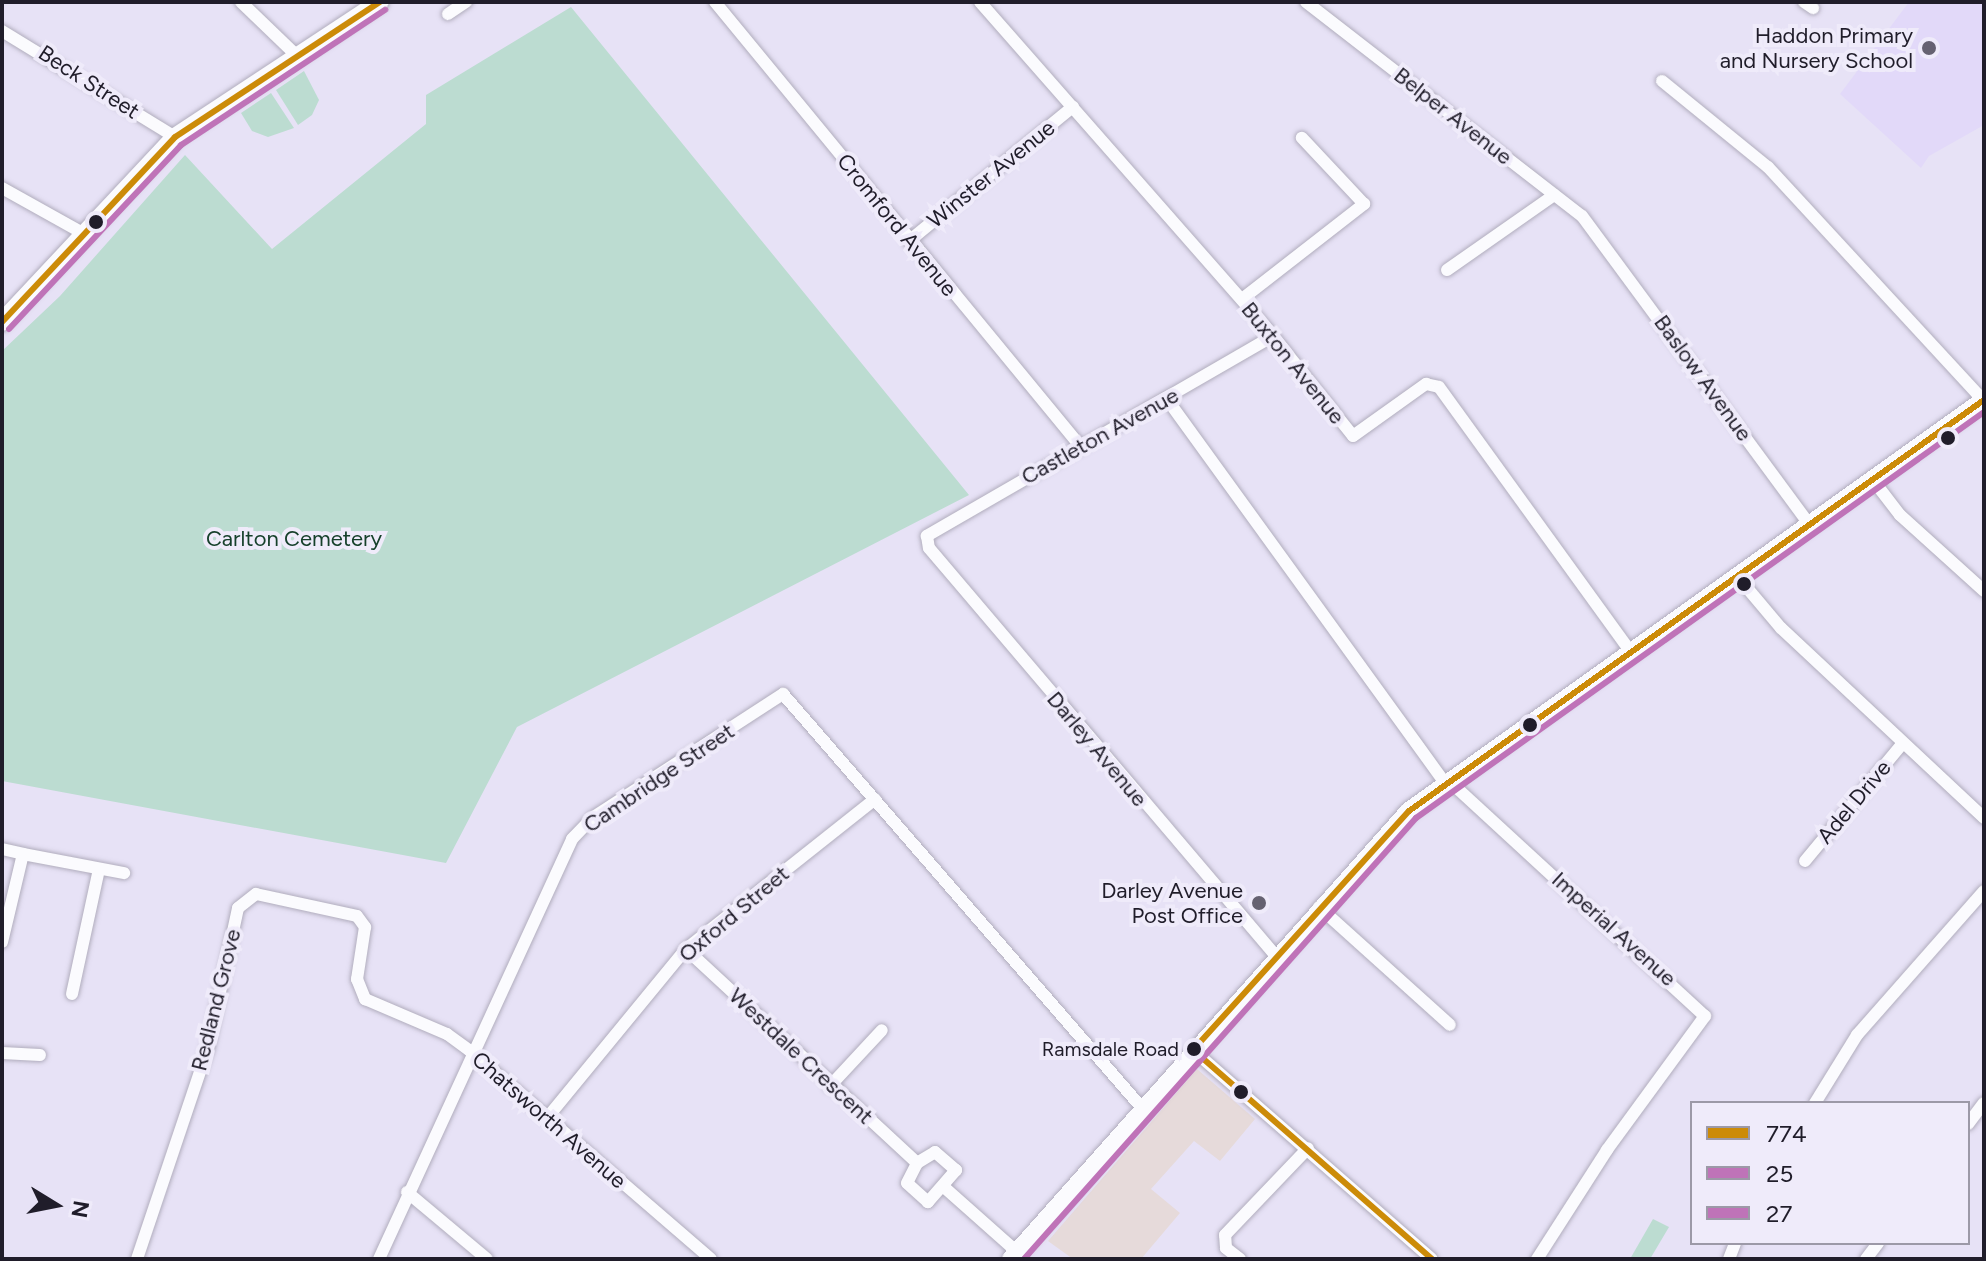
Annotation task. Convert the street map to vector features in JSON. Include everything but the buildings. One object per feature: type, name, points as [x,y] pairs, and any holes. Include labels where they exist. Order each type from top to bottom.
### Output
[{"type":"street","points":[[241,2],[296,55]]},
{"type":"street","points":[[2,322],[175,137],[380,2]]},
{"type":"street","name":"Cromford Avenue","points":[[715,2],[1081,447]]},
{"type":"street","name":"Buxton Avenue","points":[[980,2],[1242,299],[1353,436],[1426,384],[1439,387],[1631,652]]},
{"type":"street","name":"Belper Avenue","points":[[1306,2],[1554,195],[1597,233]]},
{"type":"street","name":"Beck Street","points":[[2,31],[175,137]]},
{"type":"street","points":[[945,1188],[1014,1256],[1379,839],[1447,782],[1984,400],[1768,167],[1662,81]]},
{"type":"street","name":"Winster Avenue","points":[[909,241],[1073,107]]},
{"type":"street","points":[[1242,299],[1364,204],[1302,138]]},
{"type":"street","points":[[2,188],[86,235]]},
{"type":"street","points":[[1447,270],[1554,195]]},
{"type":"street","name":"Baslow Avenue","points":[[1597,233],[1809,524]]},
{"type":"street","name":"Castleton Avenue","points":[[927,536],[1273,336]]},
{"type":"street","name":"Imperial Avenue","points":[[1167,399],[1447,782],[1701,1007],[1702,1024],[1650,1093],[1537,1259]]},
{"type":"street","points":[[1873,480],[1900,515],[1984,591]]},
{"type":"street","name":"Darley Avenue","points":[[927,536],[939,560],[1276,956]]},
{"type":"street","points":[[1737,576],[1781,628],[1984,818]]},
{"type":"street","name":"Cambridge Street","points":[[379,1259],[470,1051],[572,839],[592,818],[783,694],[875,799]]},
{"type":"street","name":"Adel Drive","points":[[1805,861],[1903,743]]},
{"type":"street","points":[[875,799],[1142,1108]]},
{"type":"street","name":"Oxford Street","points":[[547,1118],[686,949],[875,799]]},
{"type":"street","points":[[2,849],[124,873]]},
{"type":"street","points":[[2,942],[23,854]]},
{"type":"street","points":[[72,994],[99,869]]},
{"type":"street","points":[[1816,1101],[1857,1035],[1984,891]]},
{"type":"street","name":"Redland Grove","points":[[137,1259],[208,1048],[238,908],[256,894],[357,916],[366,937],[359,990],[374,1002]]},
{"type":"street","points":[[1319,907],[1450,1025]]},
{"type":"street","name":"Westdale Crescent","points":[[686,949],[830,1086],[917,1163]]},
{"type":"street","name":"Chatsworth Avenue","points":[[374,1002],[447,1034],[470,1051],[711,1259]]},
{"type":"street","points":[[830,1086],[882,1030]]},
{"type":"street","points":[[1193,1050],[1432,1259]]},
{"type":"street","points":[[2,1053],[40,1055]]},
{"type":"street","points":[[1970,1121],[1984,1103]]},
{"type":"street","points":[[1240,1259],[1223,1243],[1225,1235],[1308,1148]]},
{"type":"street","points":[[935,1152],[953,1165],[955,1177],[928,1202],[910,1188],[908,1176],[917,1163],[935,1152]]},
{"type":"street","points":[[407,1192],[487,1259]]},
{"type":"shaded area","name":"Haddon Primary and Nursery School","points":[[1909,2],[1984,2],[1984,125],[1929,156],[1921,168],[1840,94]]},
{"type":"shaded area","points":[[1197,1069],[1255,1119],[1220,1161],[1194,1141],[1151,1189],[1180,1213],[1141,1259],[1073,1259],[1048,1241]]},
{"type":"green space","name":"Carlton Cemetery","points":[[571,7],[969,495],[517,727],[446,863],[2,781],[2,351],[60,296],[185,155],[272,249],[426,124],[426,95]]},
{"type":"green space","points":[[304,71],[319,100],[312,115],[298,125],[276,90]]},
{"type":"green space","points":[[271,93],[294,128],[268,137],[252,131],[241,113]]},
{"type":"green space","points":[[1653,1219],[1669,1227],[1650,1259],[1630,1259]]},
{"type":"transit line","name":"774","points":[[2,322],[175,137],[380,2]]},
{"type":"transit line","name":"27","points":[[9,329],[181,145],[385,10]]},
{"type":"transit line","name":"774","points":[[1432,1259],[1193,1050],[1409,811],[1984,400]]},
{"type":"transit line","name":"25","points":[[1024,1259],[1416,818],[1984,412]]},
{"type":"place","name":"Haddon Primary and Nursery School","points":[[1929,48]]},
{"type":"place","name":"Darley Avenue Post Office","points":[[1259,903]]},
{"type":"place","name":"Ramsdale Road","points":[[1194,1049]]}]
